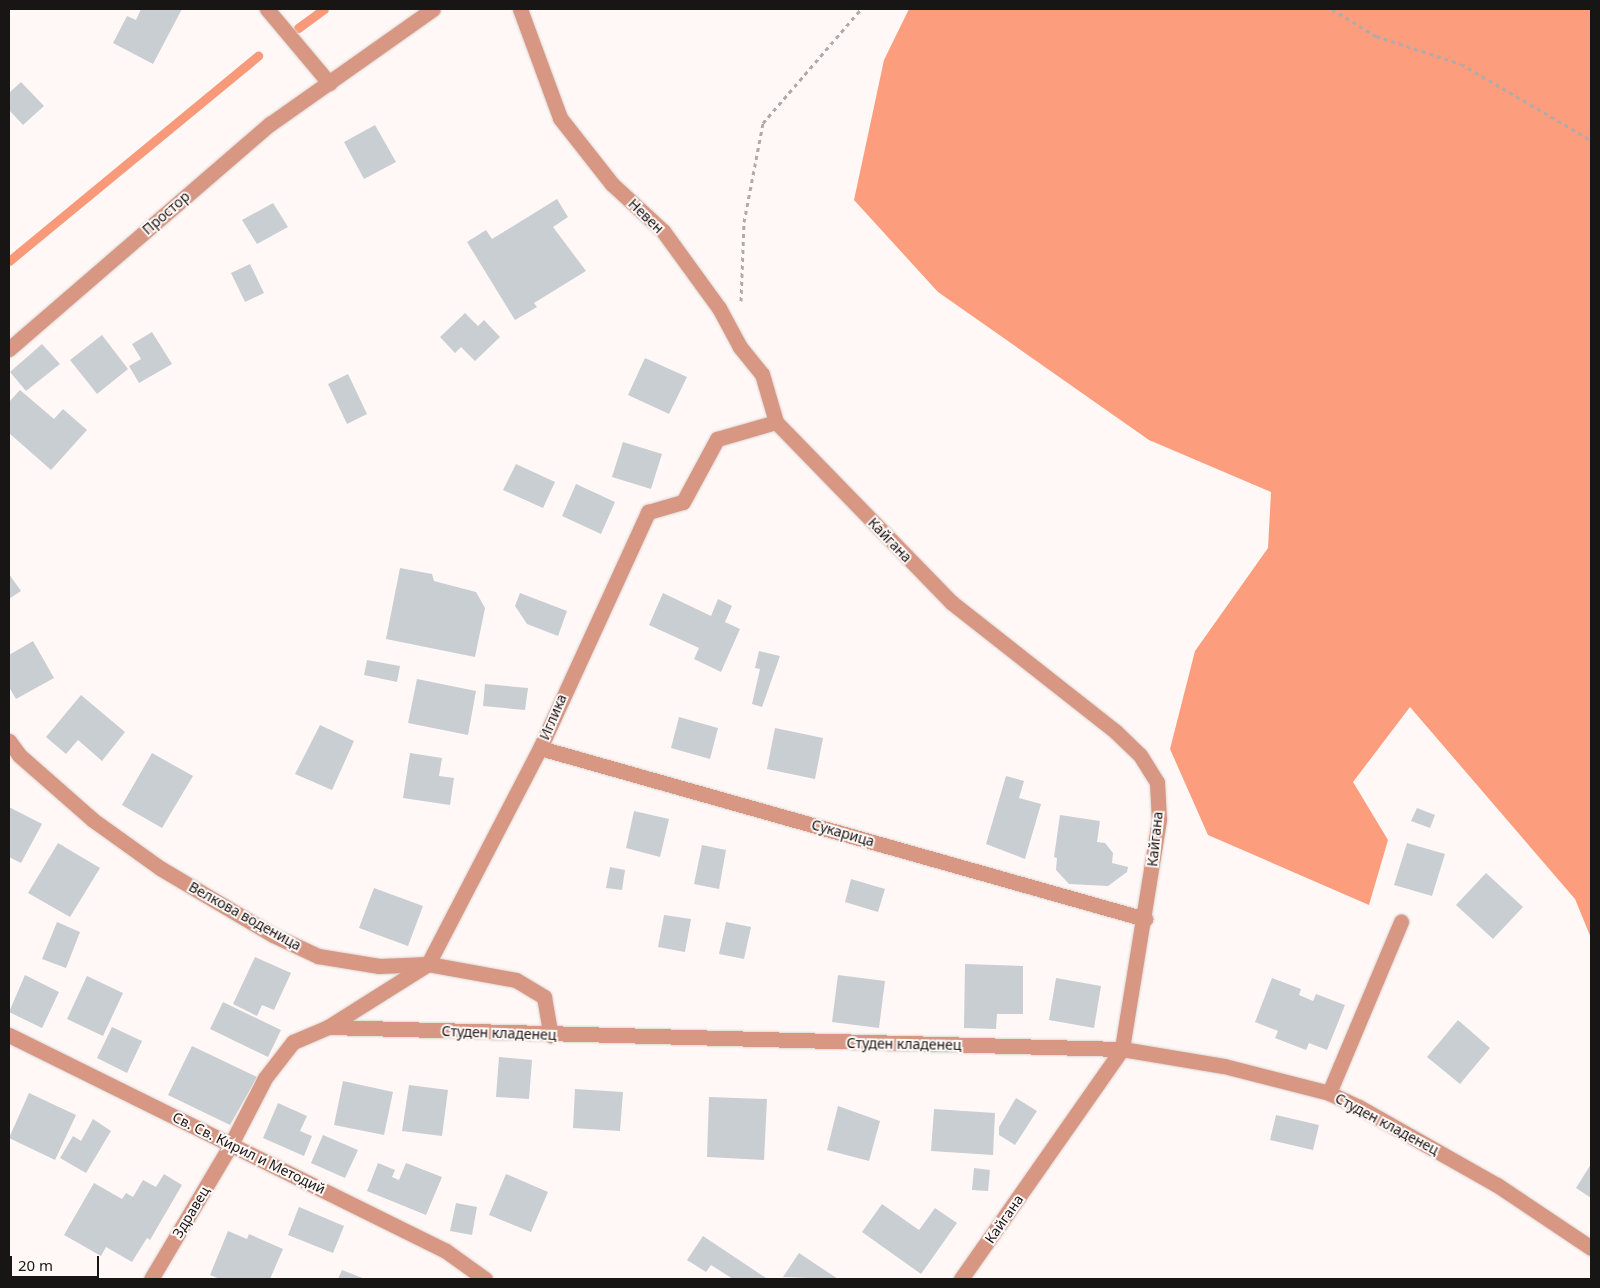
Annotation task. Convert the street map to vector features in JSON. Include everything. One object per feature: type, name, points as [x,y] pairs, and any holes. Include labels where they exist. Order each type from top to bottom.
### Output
[{"type":"street","points":[[268,9],[329,83],[433,9]]},
{"type":"street","name":"Невен","points":[[520,9],[560,118],[612,184],[663,231],[713,300],[740,347],[762,374],[776,422]]},
{"type":"street","name":"Простор","points":[[9,349],[270,124],[329,83]]},
{"type":"street","name":"Иглика","points":[[328,1028],[428,964],[540,748],[648,512],[683,502],[717,439],[776,422]]},
{"type":"street","name":"Кайгана","points":[[776,422],[950,602],[1140,755],[1157,782],[1159,820],[1145,919],[1122,1049],[961,1279]]},
{"type":"street","name":"Велкова воденица","points":[[9,741],[19,756],[93,820],[160,868],[273,935],[318,956],[379,966],[428,964],[516,980],[544,997],[551,1035]]},
{"type":"street","name":"Сукарица","points":[[540,748],[1145,919]]},
{"type":"street","points":[[1329,1093],[1401,922]]},
{"type":"street","name":"Студен кладенец","points":[[231,1144],[264,1078],[293,1042],[328,1028],[1122,1049],[1224,1066],[1329,1093],[1497,1185],[1591,1248]]},
{"type":"street","name":"Св. Св. Кирил и Методий","points":[[9,1035],[446,1251],[485,1279]]},
{"type":"street","name":"Здравец","points":[[151,1279],[231,1144]]},
{"type":"path","points":[[741,308],[744,222],[763,123],[861,9]]},
{"type":"path","points":[[1332,9],[1376,36],[1461,64],[1591,140]]},
{"type":"shaded area","points":[[909,9],[1591,9],[1591,938],[1575,899],[1410,707],[1353,782],[1388,840],[1369,905],[1208,835],[1170,749],[1195,651],[1268,548],[1271,492],[1149,440],[938,292],[854,200],[884,60]]},
{"type":"building","points":[[141,9],[182,9],[153,64],[113,43],[127,16],[136,20]]},
{"type":"building","points":[[21,82],[44,106],[23,125],[9,110],[9,93]]},
{"type":"building","points":[[375,125],[396,162],[364,179],[344,142]]},
{"type":"building","points":[[557,199],[568,217],[553,227],[586,271],[534,303],[537,307],[515,320],[467,242],[486,230],[492,239]]},
{"type":"building","points":[[273,203],[288,227],[257,244],[242,220]]},
{"type":"building","points":[[250,264],[264,293],[245,302],[231,273]]},
{"type":"building","points":[[465,313],[478,326],[484,320],[500,337],[475,361],[461,347],[455,353],[440,337]]},
{"type":"building","points":[[152,332],[172,364],[139,383],[129,366],[141,359],[132,344]]},
{"type":"building","points":[[102,335],[128,369],[97,394],[70,360]]},
{"type":"building","points":[[42,344],[60,364],[26,391],[10,372]]},
{"type":"building","points":[[645,358],[687,377],[669,414],[628,395]]},
{"type":"building","points":[[348,374],[367,414],[347,424],[328,384]]},
{"type":"building","points":[[20,390],[54,419],[63,409],[87,430],[51,470],[9,433],[9,402]]},
{"type":"building","points":[[623,442],[662,454],[651,489],[612,477]]},
{"type":"building","points":[[516,464],[555,482],[543,508],[503,490]]},
{"type":"building","points":[[576,484],[615,502],[601,534],[562,516]]},
{"type":"building","points":[[400,568],[432,574],[434,581],[476,592],[485,608],[475,657],[386,639]]},
{"type":"building","points":[[9,574],[21,591],[9,599]]},
{"type":"building","points":[[520,593],[567,611],[558,636],[527,624],[515,606]]},
{"type":"building","points":[[663,593],[711,616],[718,599],[732,606],[725,622],[740,629],[721,672],[694,659],[699,648],[649,625]]},
{"type":"building","points":[[33,641],[54,678],[16,699],[9,687],[9,655]]},
{"type":"building","points":[[759,651],[780,656],[762,707],[752,704],[760,669],[755,668]]},
{"type":"building","points":[[367,660],[400,666],[397,682],[364,675]]},
{"type":"building","points":[[417,679],[476,691],[468,735],[408,723]]},
{"type":"building","points":[[485,684],[528,688],[525,710],[483,706]]},
{"type":"building","points":[[81,695],[125,732],[102,761],[78,740],[66,754],[46,737]]},
{"type":"building","points":[[679,717],[718,728],[710,759],[671,748]]},
{"type":"building","points":[[320,725],[354,741],[332,790],[295,774]]},
{"type":"building","points":[[775,728],[823,738],[815,779],[767,769]]},
{"type":"building","points":[[152,753],[193,776],[162,828],[122,805]]},
{"type":"building","points":[[410,753],[442,758],[439,776],[454,778],[450,805],[403,798]]},
{"type":"building","points":[[1006,776],[1024,781],[1019,798],[1041,804],[1025,859],[986,844]]},
{"type":"building","points":[[9,807],[42,824],[21,863],[9,857]]},
{"type":"building","points":[[1417,808],[1435,815],[1430,828],[1411,821]]},
{"type":"building","points":[[634,811],[669,819],[660,857],[626,848]]},
{"type":"building","points":[[1060,815],[1100,821],[1097,842],[1105,843],[1113,853],[1112,863],[1128,867],[1127,872],[1108,886],[1069,884],[1056,870],[1057,858],[1054,857]]},
{"type":"building","points":[[58,843],[100,868],[70,917],[28,893]]},
{"type":"building","points":[[1407,843],[1445,854],[1432,896],[1394,885]]},
{"type":"building","points":[[702,845],[726,850],[719,889],[694,884]]},
{"type":"building","points":[[610,867],[625,870],[622,890],[606,888]]},
{"type":"building","points":[[1486,873],[1523,907],[1493,939],[1456,905]]},
{"type":"building","points":[[851,879],[885,889],[878,912],[845,902]]},
{"type":"building","points":[[374,888],[423,906],[408,946],[359,928]]},
{"type":"building","points":[[664,915],[691,919],[685,952],[658,947]]},
{"type":"building","points":[[57,922],[80,932],[66,968],[42,959]]},
{"type":"building","points":[[726,922],[751,927],[744,959],[719,954]]},
{"type":"building","points":[[255,957],[291,973],[274,1010],[262,1005],[257,1016],[233,1004]]},
{"type":"building","points":[[965,964],[1023,966],[1023,1014],[997,1014],[996,1029],[964,1028]]},
{"type":"building","points":[[25,975],[59,992],[42,1028],[9,1012]]},
{"type":"building","points":[[838,975],[885,981],[879,1028],[832,1022]]},
{"type":"building","points":[[87,976],[123,993],[103,1036],[67,1019]]},
{"type":"building","points":[[1056,978],[1101,986],[1094,1028],[1049,1020]]},
{"type":"building","points":[[1272,978],[1301,989],[1299,995],[1313,1001],[1316,994],[1345,1005],[1327,1050],[1309,1043],[1306,1050],[1275,1038],[1278,1031],[1255,1022]]},
{"type":"building","points":[[223,1002],[281,1030],[268,1057],[210,1029]]},
{"type":"building","points":[[1458,1020],[1490,1048],[1460,1084],[1427,1057]]},
{"type":"building","points":[[112,1027],[142,1041],[127,1073],[97,1058]]},
{"type":"building","points":[[192,1046],[257,1077],[230,1125],[168,1095]]},
{"type":"building","points":[[499,1057],[532,1060],[529,1099],[496,1097]]},
{"type":"building","points":[[343,1081],[393,1092],[384,1135],[334,1125]]},
{"type":"building","points":[[409,1085],[448,1090],[442,1136],[402,1131]]},
{"type":"building","points":[[575,1089],[623,1092],[620,1131],[573,1128]]},
{"type":"building","points":[[29,1093],[76,1115],[55,1160],[9,1138]]},
{"type":"building","points":[[709,1097],[767,1099],[764,1160],[707,1157]]},
{"type":"building","points":[[1016,1098],[1037,1111],[1015,1145],[999,1135],[999,1127]]},
{"type":"building","points":[[278,1103],[307,1116],[300,1131],[312,1136],[304,1156],[263,1138]]},
{"type":"building","points":[[838,1106],[880,1121],[869,1161],[827,1150]]},
{"type":"building","points":[[934,1109],[995,1113],[993,1155],[931,1151]]},
{"type":"building","points":[[1276,1115],[1319,1125],[1313,1150],[1270,1140]]},
{"type":"building","points":[[93,1119],[111,1131],[86,1173],[60,1158],[73,1136],[81,1141]]},
{"type":"building","points":[[323,1135],[358,1150],[345,1178],[311,1163]]},
{"type":"building","points":[[378,1163],[395,1170],[392,1177],[399,1180],[406,1163],[442,1177],[426,1215],[367,1191]]},
{"type":"building","points":[[1591,1164],[1591,1198],[1576,1188]]},
{"type":"building","points":[[974,1168],[990,1170],[988,1191],[972,1190]]},
{"type":"building","points":[[164,1174],[182,1185],[150,1240],[147,1238],[132,1262],[106,1247],[101,1256],[64,1235],[94,1183],[122,1199],[126,1193],[133,1197],[143,1180],[156,1187]]},
{"type":"building","points":[[506,1174],[548,1192],[531,1232],[489,1215]]},
{"type":"building","points":[[456,1203],[477,1207],[472,1235],[450,1231]]},
{"type":"building","points":[[882,1204],[919,1230],[935,1208],[957,1223],[921,1274],[862,1232]]},
{"type":"building","points":[[299,1207],[344,1226],[333,1253],[288,1235]]},
{"type":"building","points":[[228,1231],[247,1239],[249,1234],[283,1249],[270,1279],[220,1279],[210,1275]]},
{"type":"building","points":[[703,1236],[766,1278],[733,1279],[711,1265],[706,1272],[687,1260]]},
{"type":"building","points":[[799,1253],[838,1279],[783,1277]]},
{"type":"building","points":[[342,1270],[365,1279],[338,1279]]},
{"type":"waterway","points":[[298,28],[324,9]]},
{"type":"waterway","points":[[9,261],[258,56]]}]
